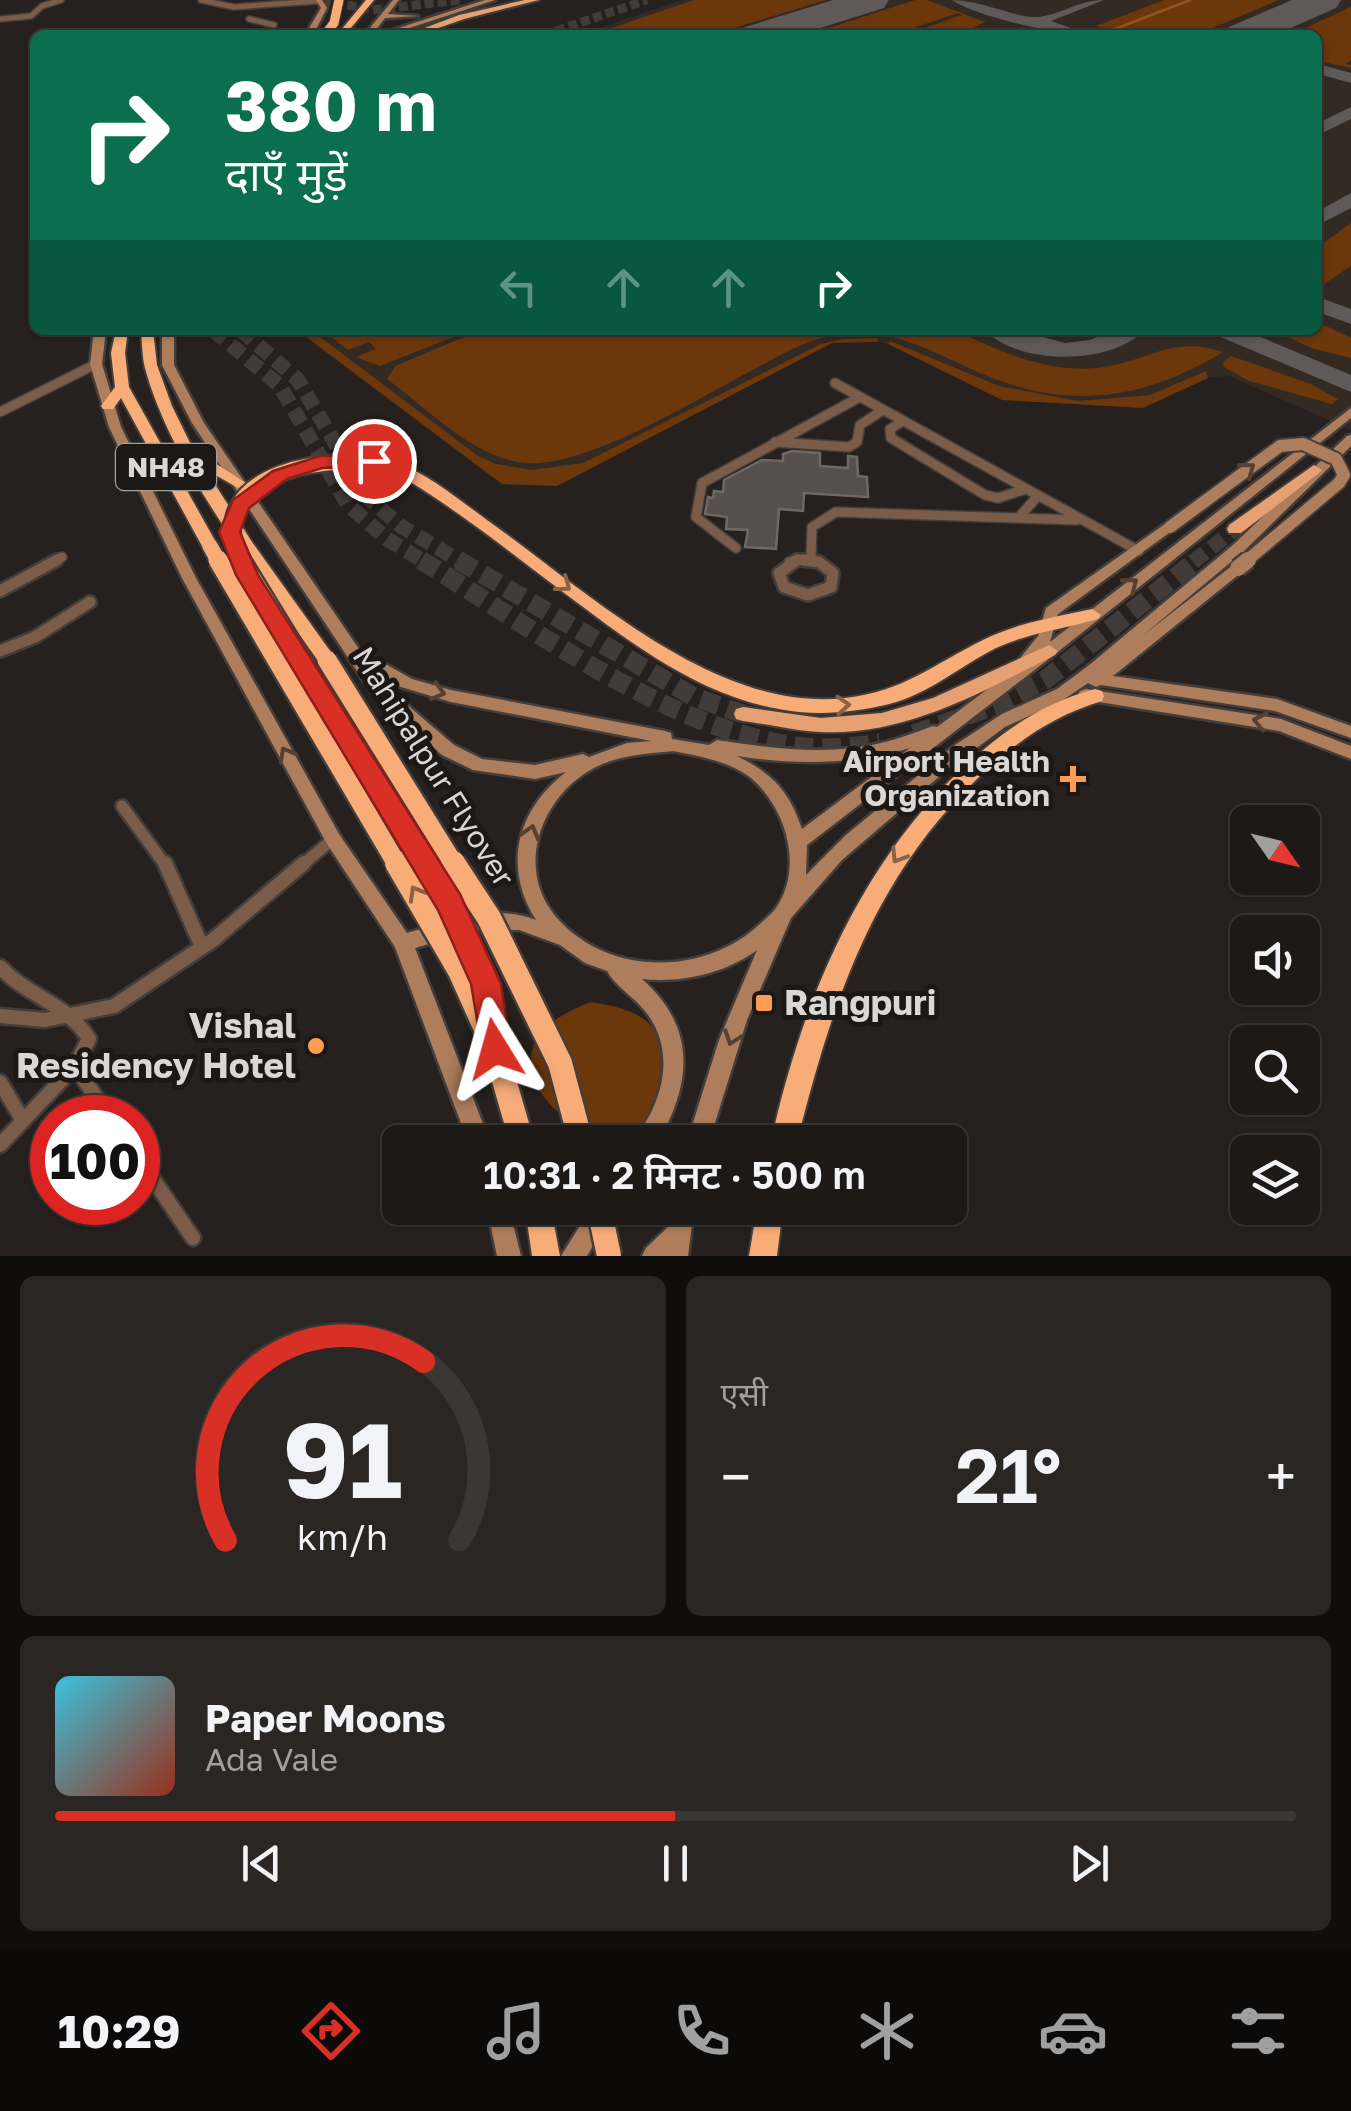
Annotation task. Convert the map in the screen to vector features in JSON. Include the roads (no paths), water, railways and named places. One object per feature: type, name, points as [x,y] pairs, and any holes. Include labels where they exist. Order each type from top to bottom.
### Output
[{"type":"highway","points":[[329,30],[338,0]]},
{"type":"highway","points":[[345,30],[370,0]]},
{"type":"highway","points":[[360,30],[384,0]]},
{"type":"highway","points":[[424,30],[535,0]]},
{"type":"highway","name":"NH48","points":[[121,335],[118,353],[122,387],[210,546],[460,971],[495,1049],[517,1125]]},
{"type":"highway","name":"NH48","points":[[146,335],[145,349],[154,379],[184,450]]},
{"type":"highway","points":[[108,406],[122,387]]},
{"type":"highway","points":[[184,450],[238,483]]},
{"type":"highway","name":"Mahipalpur Flyover","points":[[184,450],[327,660],[411,799],[490,918],[560,1063],[577,1125]]},
{"type":"highway","points":[[495,1049],[486,984],[450,903],[247,575],[230,532],[240,505],[268,481],[306,465],[348,459],[397,468],[422,480],[682,668],[727,690],[780,703],[834,706],[887,698],[911,690],[992,643],[1092,614]]},
{"type":"highway","points":[[1235,529],[1314,470]]},
{"type":"highway","points":[[743,714],[820,724],[893,719],[957,698],[1050,652]]},
{"type":"highway","points":[[788,1125],[801,1069],[836,966],[915,828],[961,778],[1034,717],[1084,687]]},
{"type":"highway","points":[[541,1225],[546,1256]]},
{"type":"highway","points":[[605,1225],[610,1256]]},
{"type":"highway","points":[[763,1256],[768,1225]]},
{"type":"main road","points":[[372,30],[396,0]]},
{"type":"main road","points":[[384,16],[418,16],[477,0]]},
{"type":"main road","points":[[397,30],[492,0]]},
{"type":"main road","points":[[312,30],[324,8],[316,1]]},
{"type":"main road","points":[[99,335],[96,364],[108,406],[189,578],[333,839],[403,944],[472,1125]]},
{"type":"main road","points":[[167,335],[165,349],[171,375],[350,651],[377,688],[448,750],[478,766],[535,772],[610,753],[670,744],[706,750],[736,761],[762,778],[782,801],[798,842],[798,872],[750,985],[704,1125]]},
{"type":"main road","points":[[798,842],[1050,652],[1092,614],[1351,412]]},
{"type":"main road","points":[[1084,687],[1248,540],[1314,470],[1351,439]]},
{"type":"main road","points":[[606,962],[654,972],[704,967],[748,946],[828,860],[998,724],[1084,687],[1238,568],[1338,483],[1344,476],[1336,458],[1314,447],[1280,446],[1051,612],[1037,650],[1018,666]]},
{"type":"main road","points":[[350,651],[407,683],[451,696],[788,758],[872,754],[960,720]]},
{"type":"main road","points":[[1084,687],[1277,705],[1351,732]]},
{"type":"main road","points":[[1084,687],[1281,725],[1351,753]]},
{"type":"main road","points":[[566,941],[550,926],[530,890],[526,870],[529,833],[536,815],[559,784],[610,753]]},
{"type":"main road","points":[[403,944],[476,922],[520,922],[606,962],[653,1000],[673,1041],[673,1088],[658,1125]]},
{"type":"main road","points":[[502,1225],[509,1256]]},
{"type":"main road","points":[[573,1256],[592,1225]]},
{"type":"main road","points":[[654,1256],[677,1245]]},
{"type":"street","points":[[0,18],[31,16],[42,6],[61,0]]},
{"type":"street","points":[[201,0],[230,7],[316,1]]},
{"type":"street","points":[[212,0],[233,5],[316,1]]},
{"type":"street","points":[[249,19],[274,25]]},
{"type":"street","points":[[0,412],[96,364]]},
{"type":"street","points":[[836,383],[1139,551]]},
{"type":"street","points":[[736,548],[696,517],[699,489],[706,480],[860,397]]},
{"type":"street","points":[[771,442],[850,447],[856,442],[860,424],[883,410]]},
{"type":"street","points":[[903,420],[890,430],[892,438],[985,495],[998,498],[1026,489]]},
{"type":"street","points":[[1018,518],[1038,496]]},
{"type":"street","points":[[811,559],[812,526],[836,512],[1084,521]]},
{"type":"street","points":[[0,591],[62,557]]},
{"type":"street","points":[[799,559],[811,559],[832,573],[830,587],[814,595],[784,587],[779,573],[782,567],[799,559]]},
{"type":"street","points":[[0,651],[35,636],[90,602]]},
{"type":"street","points":[[122,806],[141,825],[168,866],[202,948]]},
{"type":"street","points":[[0,1016],[46,1020],[114,1006],[202,948],[333,839]]},
{"type":"street","points":[[0,967],[29,992],[71,1016],[88,1039],[75,1066],[0,1145]]},
{"type":"street","points":[[75,1066],[95,1095]]},
{"type":"street","points":[[0,1082],[22,1120]]},
{"type":"street","points":[[160,1189],[193,1238]]},
{"type":"waterway","points":[[1115,29],[1190,0]]},
{"type":"tunnel","points":[[322,0],[372,10],[460,0]]},
{"type":"tunnel","points":[[559,30],[647,0]]},
{"type":"tunnel","points":[[219,335],[280,386],[348,505],[387,539],[425,562]]},
{"type":"tunnel","points":[[247,335],[298,380],[366,496],[402,527],[462,562]]},
{"type":"tunnel","points":[[1193,562],[1235,529]]},
{"type":"tunnel","points":[[421,560],[601,672],[699,719],[748,736],[796,746],[838,748],[880,743]]},
{"type":"tunnel","points":[[458,560],[694,697],[743,714]]},
{"type":"tunnel","points":[[914,734],[994,706],[1045,680],[1197,560]]},
{"type":"place","name":"Airport Health Organization","points":[[1073,779]]},
{"type":"place","name":"Rangpuri","points":[[764,1003]]},
{"type":"place","name":"Vishal Residency Hotel","points":[[316,1046]]}]
